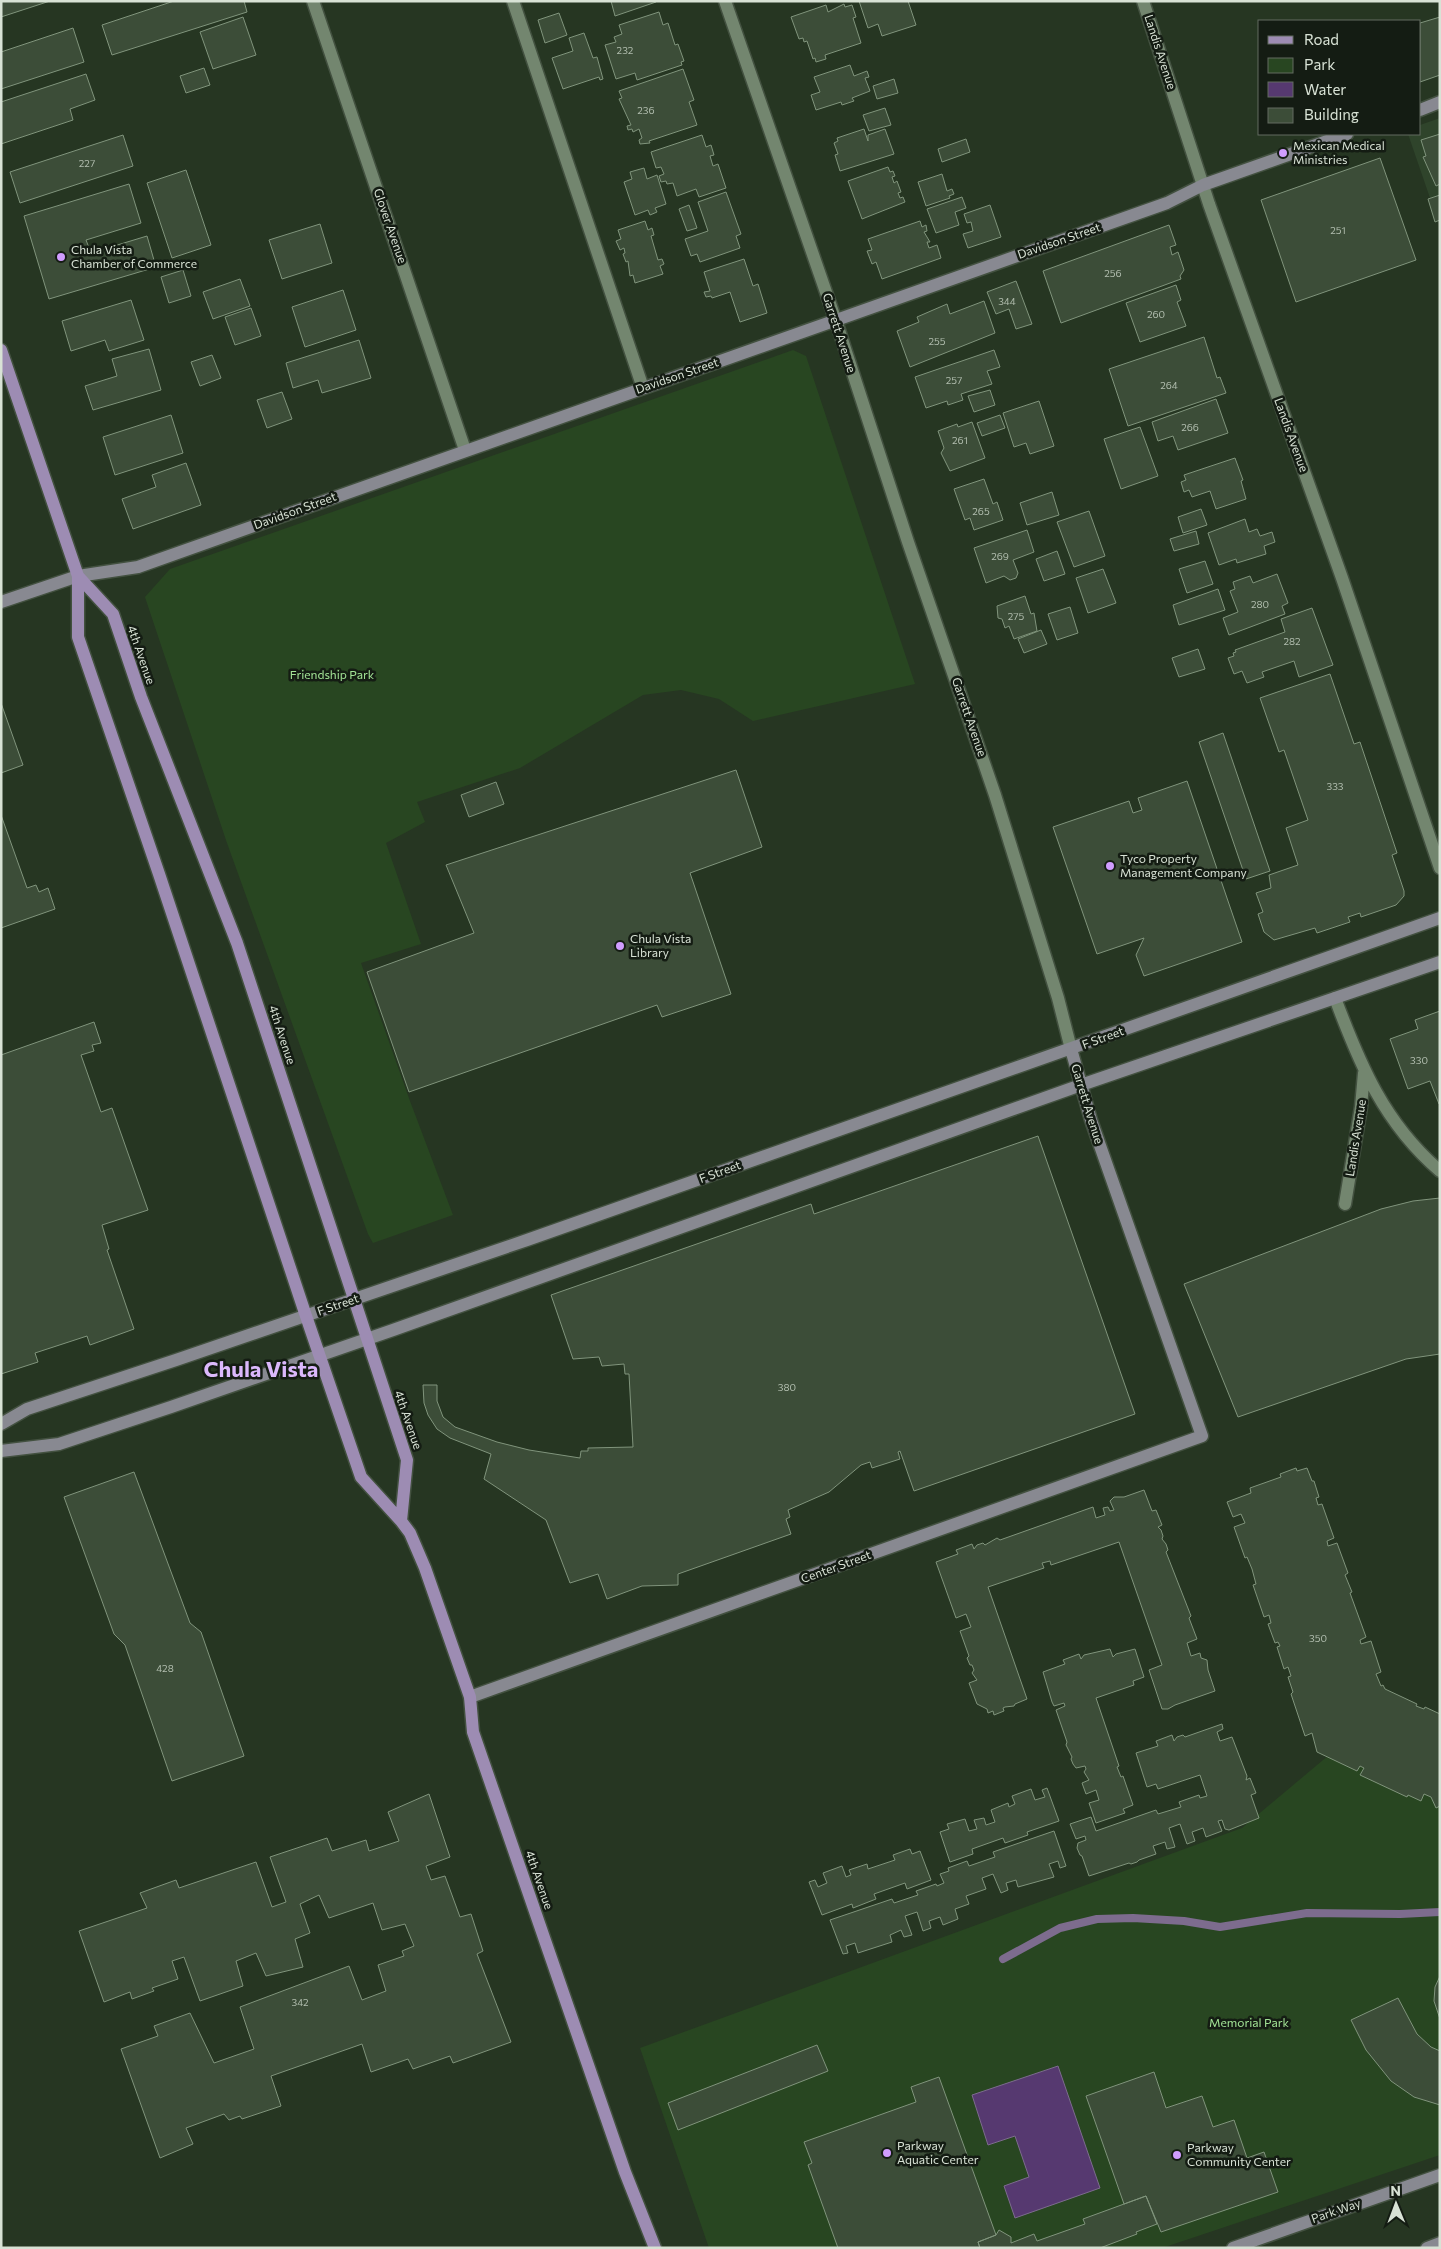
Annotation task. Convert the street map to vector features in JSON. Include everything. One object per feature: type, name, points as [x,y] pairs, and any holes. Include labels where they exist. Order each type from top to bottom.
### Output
[{"type":"main road","points":[[1421,110],[1440,102]]},
{"type":"main road","name":"Davidson Street","points":[[1,602],[78,576],[138,567],[465,450],[1167,204],[1202,185],[1344,135]]},
{"type":"main road","name":"4th Avenue","points":[[1,350],[78,576],[78,637],[319,1356],[361,1477],[410,1533],[425,1568],[470,1698],[473,1732],[625,2172],[655,2248]]},
{"type":"main road","name":"4th Avenue","points":[[78,576],[113,614],[141,697],[237,943],[407,1460],[401,1521]]},
{"type":"main road","name":"F Street","points":[[1,1424],[27,1409],[353,1300],[1440,918]]},
{"type":"main road","points":[[1,1452],[59,1444],[319,1356],[1081,1085],[1440,962]]},
{"type":"main road","name":"Garrett Avenue","points":[[1071,1049],[1091,1120],[1202,1436]]},
{"type":"main road","name":"Center Street","points":[[470,1698],[543,1670],[1202,1436]]},
{"type":"main road","name":"Park Way","points":[[1233,2248],[1440,2175]]},
{"type":"main road","points":[[1427,2248],[1440,2243]]},
{"type":"street","name":"Glover Avenue","points":[[313,1],[465,450]]},
{"type":"street","points":[[513,1],[643,388]]},
{"type":"street","name":"Garrett Avenue","points":[[725,1],[836,321],[995,795],[1058,998],[1071,1049]]},
{"type":"street","name":"Landis Avenue","points":[[1144,1],[1202,185],[1342,578],[1440,868]]},
{"type":"street","name":"Landis Avenue","points":[[1334,998],[1364,1072],[1381,1102],[1423,1156],[1440,1171]]},
{"type":"street","name":"Landis Avenue","points":[[1345,1204],[1362,1107],[1364,1072]]},
{"type":"shaded area","points":[[1440,118],[1440,227],[1408,135],[1421,135],[1421,125]]},
{"type":"green space","name":"Friendship Park","points":[[793,350],[806,356],[915,684],[753,721],[719,699],[681,690],[643,695],[520,768],[417,802],[425,822],[386,843],[421,944],[361,963],[453,1215],[373,1243],[368,1234],[227,843],[145,597],[170,569]]},
{"type":"green space","name":"Memorial Park","points":[[1329,1755],[1440,1795],[1440,2155],[1162,2248],[709,2248],[640,2048],[1242,1828]]},
{"type":"water","points":[[1058,2066],[1100,2188],[1015,2218],[1004,2186],[1029,2177],[1015,2136],[988,2145],[972,2095]]},
{"type":"building","points":[[1,1],[50,1],[1,17]]},
{"type":"building","points":[[174,1],[244,1],[247,12],[112,55],[102,25]]},
{"type":"building","points":[[611,1],[656,1],[656,2],[615,16]]},
{"type":"building","points":[[859,1],[908,1],[916,25],[882,36],[878,24],[868,28]]},
{"type":"building","points":[[844,4],[845,7],[852,5],[856,17],[853,18],[861,43],[825,55],[826,59],[816,62],[815,58],[813,59],[807,41],[804,42],[803,38],[799,39],[791,17],[826,5],[828,12]]},
{"type":"building","points":[[659,12],[663,25],[668,23],[675,45],[678,44],[684,61],[681,62],[682,65],[637,80],[635,73],[616,79],[605,45],[616,42],[614,37],[622,34],[619,25]]},
{"type":"building","points":[[559,13],[567,35],[545,43],[538,20]]},
{"type":"building","points":[[243,17],[256,55],[213,69],[200,32]]},
{"type":"building","points":[[1440,17],[1440,75],[1421,82],[1421,23]]},
{"type":"building","points":[[73,28],[84,62],[1,89],[1,52]]},
{"type":"building","points":[[584,33],[593,58],[597,57],[603,79],[600,80],[599,77],[563,89],[552,58],[573,51],[569,38]]},
{"type":"building","points":[[850,65],[854,76],[867,71],[869,77],[865,78],[870,91],[852,98],[854,101],[842,105],[841,102],[816,110],[811,95],[820,92],[814,77]]},
{"type":"building","points":[[204,68],[210,85],[186,93],[180,76]]},
{"type":"building","points":[[683,69],[694,100],[689,102],[697,125],[649,141],[650,143],[640,144],[639,140],[642,138],[639,129],[633,132],[632,129],[628,130],[627,126],[631,125],[619,99],[622,98],[619,91]]},
{"type":"building","points":[[86,74],[95,100],[70,109],[73,120],[1,144],[1,102]]},
{"type":"building","points":[[894,79],[898,93],[877,99],[873,86]]},
{"type":"building","points":[[885,108],[891,125],[869,131],[863,115]]},
{"type":"building","points":[[864,129],[868,141],[868,135],[885,129],[894,154],[840,171],[835,155],[838,154],[834,143],[838,141],[837,138]]},
{"type":"building","points":[[1440,134],[1440,184],[1436,186],[1423,157],[1426,156],[1421,140]]},
{"type":"building","points":[[123,135],[133,166],[20,203],[10,172]]},
{"type":"building","points":[[702,135],[706,147],[711,145],[714,155],[710,156],[713,166],[718,164],[726,188],[699,197],[696,189],[677,196],[673,183],[661,182],[659,176],[664,174],[661,167],[656,168],[651,152]]},
{"type":"building","points":[[966,139],[970,152],[942,162],[938,149]]},
{"type":"building","points":[[1380,158],[1416,260],[1296,302],[1261,200]]},
{"type":"building","points":[[888,167],[895,176],[892,177],[894,183],[897,181],[901,192],[898,193],[900,198],[903,197],[905,202],[862,219],[848,181]]},
{"type":"building","points":[[644,168],[647,179],[657,175],[666,204],[655,208],[657,212],[650,215],[648,210],[635,215],[624,182],[632,179],[630,172]]},
{"type":"building","points":[[186,170],[211,245],[172,258],[147,183]]},
{"type":"building","points":[[942,174],[947,191],[952,189],[954,194],[949,196],[950,198],[926,206],[918,182]]},
{"type":"building","points":[[129,184],[141,223],[86,240],[91,253],[147,236],[156,267],[49,299],[24,216]]},
{"type":"building","points":[[726,192],[741,234],[736,236],[740,248],[700,262],[697,254],[691,256],[685,239],[708,231],[698,202]]},
{"type":"building","points":[[1440,195],[1440,220],[1435,222],[1428,199]]},
{"type":"building","points":[[962,197],[966,208],[955,212],[959,225],[936,233],[927,209]]},
{"type":"building","points":[[689,205],[697,228],[687,231],[679,209]]},
{"type":"building","points":[[990,205],[1001,237],[968,248],[963,234],[973,231],[971,222],[967,223],[964,214]]},
{"type":"building","points":[[645,221],[648,230],[652,228],[654,235],[651,236],[658,260],[662,259],[664,264],[660,266],[663,274],[635,283],[633,275],[630,276],[628,261],[626,262],[623,254],[625,253],[624,248],[620,250],[616,241],[621,239],[618,230]]},
{"type":"building","points":[[920,221],[922,227],[926,225],[927,231],[924,232],[930,242],[927,242],[929,248],[937,245],[941,258],[882,279],[876,262],[872,264],[867,251],[872,250],[868,239]]},
{"type":"building","points":[[320,224],[332,263],[282,279],[269,240]]},
{"type":"building","points":[[1169,225],[1176,245],[1170,247],[1172,255],[1178,252],[1184,270],[1180,276],[1181,279],[1061,323],[1043,271]]},
{"type":"building","points":[[744,259],[753,286],[758,284],[767,313],[740,322],[730,292],[712,298],[711,296],[706,297],[704,292],[710,291],[704,272]]},
{"type":"building","points":[[183,270],[191,296],[169,303],[161,277]]},
{"type":"building","points":[[240,279],[250,306],[213,319],[203,292]]},
{"type":"building","points":[[1016,281],[1032,324],[1016,329],[1009,309],[996,314],[987,292]]},
{"type":"building","points":[[1176,285],[1181,300],[1177,302],[1186,326],[1140,342],[1126,303]]},
{"type":"building","points":[[343,290],[356,330],[305,347],[292,307]]},
{"type":"building","points":[[131,300],[144,340],[109,351],[105,340],[71,351],[62,321]]},
{"type":"building","points":[[984,301],[995,333],[910,367],[897,331],[919,322],[917,317],[947,304],[950,314]]},
{"type":"building","points":[[251,308],[261,336],[235,345],[225,317]]},
{"type":"building","points":[[1204,337],[1217,378],[1220,377],[1226,393],[1128,426],[1109,369]]},
{"type":"building","points":[[359,340],[371,378],[322,393],[318,380],[293,388],[286,363]]},
{"type":"building","points":[[149,349],[161,390],[93,410],[85,386],[117,376],[112,359]]},
{"type":"building","points":[[994,350],[1000,367],[987,371],[992,384],[961,394],[963,400],[948,405],[947,401],[926,408],[915,377]]},
{"type":"building","points":[[212,355],[221,378],[200,386],[191,362]]},
{"type":"building","points":[[990,390],[995,405],[974,412],[968,396]]},
{"type":"building","points":[[282,392],[292,419],[267,428],[257,400]]},
{"type":"building","points":[[1216,399],[1228,433],[1178,450],[1173,436],[1158,441],[1152,422]]},
{"type":"building","points":[[1039,401],[1054,446],[1030,454],[1026,443],[1014,447],[1003,413]]},
{"type":"building","points":[[171,415],[183,453],[115,475],[103,437]]},
{"type":"building","points":[[1000,415],[1005,428],[982,436],[977,423]]},
{"type":"building","points":[[972,422],[985,458],[950,471],[941,453],[944,448],[938,431],[957,424],[958,427]]},
{"type":"building","points":[[1140,427],[1158,476],[1121,489],[1104,439]]},
{"type":"building","points":[[1235,458],[1243,480],[1241,481],[1246,499],[1216,509],[1210,491],[1192,497],[1189,490],[1184,492],[1181,482],[1186,480],[1184,475]]},
{"type":"building","points":[[186,463],[201,505],[133,529],[122,499],[156,487],[152,475]]},
{"type":"building","points":[[984,479],[993,504],[997,502],[1003,520],[974,530],[970,518],[965,520],[954,489]]},
{"type":"building","points":[[1052,492],[1059,515],[1027,525],[1020,503]]},
{"type":"building","points":[[1201,509],[1207,525],[1183,533],[1178,517]]},
{"type":"building","points":[[1089,511],[1105,556],[1074,567],[1057,522]]},
{"type":"building","points":[[1245,519],[1249,532],[1257,529],[1260,536],[1272,532],[1275,542],[1264,546],[1266,554],[1237,563],[1236,559],[1219,565],[1208,533]]},
{"type":"building","points":[[1027,530],[1034,552],[1013,560],[1018,573],[1016,578],[1010,580],[1004,576],[986,583],[974,548]]},
{"type":"building","points":[[1196,531],[1199,544],[1174,551],[1170,539]]},
{"type":"building","points":[[1057,551],[1065,574],[1044,581],[1036,559]]},
{"type":"building","points":[[1205,561],[1213,584],[1187,593],[1179,569]]},
{"type":"building","points":[[1103,569],[1116,603],[1088,613],[1076,578]]},
{"type":"building","points":[[1277,574],[1288,603],[1282,606],[1285,614],[1229,635],[1223,618],[1238,612],[1230,591],[1235,589],[1233,582],[1250,576],[1253,583]]},
{"type":"building","points":[[1218,589],[1225,610],[1179,625],[1173,605]]},
{"type":"building","points":[[1025,596],[1031,614],[1034,613],[1037,631],[1014,639],[1009,626],[1005,628],[1002,619],[998,618],[997,606]]},
{"type":"building","points":[[1070,607],[1078,633],[1057,640],[1048,614]]},
{"type":"building","points":[[1312,608],[1333,665],[1299,677],[1294,661],[1262,672],[1264,677],[1247,683],[1242,671],[1234,674],[1228,658],[1234,656],[1235,650],[1285,632],[1281,619]]},
{"type":"building","points":[[1041,630],[1047,644],[1024,653],[1018,639]]},
{"type":"building","points":[[1198,649],[1205,669],[1179,677],[1172,658]]},
{"type":"building","points":[[1330,674],[1354,744],[1360,742],[1397,853],[1392,855],[1404,896],[1396,905],[1361,917],[1360,913],[1348,917],[1350,922],[1317,933],[1315,928],[1274,940],[1264,932],[1258,914],[1263,912],[1256,893],[1271,888],[1269,875],[1298,865],[1286,828],[1308,820],[1284,750],[1279,752],[1260,698]]},
{"type":"building","points":[[1,703],[23,765],[1,773]]},
{"type":"building","points":[[1223,733],[1270,871],[1246,879],[1199,742]]},
{"type":"building","points":[[736,770],[762,847],[690,873],[731,994],[662,1017],[657,1005],[409,1092],[367,972],[474,933],[446,865]]},
{"type":"building","points":[[1187,781],[1242,942],[1144,976],[1136,955],[1144,938],[1097,954],[1053,827],[1129,801],[1133,813],[1142,810],[1138,798]]},
{"type":"building","points":[[496,782],[504,804],[469,817],[461,795]]},
{"type":"building","points":[[1,815],[27,888],[36,885],[39,892],[48,888],[55,909],[1,928]]},
{"type":"building","points":[[1440,1011],[1439,1104],[1430,1081],[1408,1089],[1390,1039],[1418,1029],[1415,1020]]},
{"type":"building","points":[[94,1022],[101,1043],[92,1045],[94,1051],[81,1055],[101,1112],[112,1108],[148,1210],[102,1225],[109,1249],[107,1250],[134,1329],[90,1345],[87,1336],[35,1353],[38,1362],[1,1374],[1,1055]]},
{"type":"building","points":[[1038,1136],[1135,1414],[914,1491],[900,1451],[898,1452],[900,1459],[872,1468],[870,1462],[861,1465],[829,1492],[788,1510],[790,1517],[786,1519],[791,1534],[678,1574],[678,1585],[642,1586],[607,1599],[598,1574],[570,1583],[546,1520],[484,1479],[491,1454],[450,1438],[437,1429],[428,1415],[424,1403],[423,1385],[437,1385],[437,1401],[443,1417],[455,1427],[497,1442],[529,1450],[580,1458],[581,1451],[588,1451],[588,1448],[633,1447],[629,1374],[625,1374],[624,1364],[602,1366],[599,1357],[573,1359],[551,1295],[811,1204],[814,1214]]},
{"type":"building","points":[[1440,1198],[1440,1354],[1406,1359],[1238,1417],[1184,1284],[1381,1209],[1413,1201]]},
{"type":"building","points":[[1296,1468],[1297,1471],[1307,1468],[1312,1481],[1314,1481],[1319,1497],[1316,1498],[1318,1505],[1322,1504],[1334,1538],[1327,1541],[1328,1546],[1337,1543],[1348,1573],[1345,1575],[1352,1592],[1350,1593],[1366,1637],[1360,1640],[1361,1644],[1371,1641],[1381,1672],[1376,1674],[1381,1686],[1383,1685],[1385,1689],[1417,1704],[1416,1706],[1424,1709],[1425,1707],[1440,1714],[1440,1806],[1436,1808],[1431,1797],[1424,1794],[1421,1801],[1408,1795],[1407,1797],[1360,1775],[1364,1768],[1360,1766],[1357,1771],[1317,1752],[1312,1733],[1305,1736],[1291,1694],[1293,1692],[1288,1677],[1291,1676],[1288,1667],[1284,1669],[1277,1647],[1280,1646],[1278,1642],[1275,1643],[1268,1624],[1271,1623],[1269,1615],[1264,1617],[1253,1585],[1256,1584],[1252,1569],[1247,1557],[1245,1558],[1234,1527],[1245,1523],[1241,1514],[1233,1517],[1227,1502],[1251,1493],[1250,1488],[1281,1477],[1280,1474]]},
{"type":"building","points":[[134,1472],[190,1623],[201,1632],[244,1756],[172,1781],[125,1645],[114,1634],[64,1497]]},
{"type":"building","points":[[1144,1490],[1152,1511],[1156,1510],[1162,1525],[1158,1527],[1161,1530],[1162,1539],[1168,1550],[1166,1552],[1191,1616],[1189,1618],[1197,1639],[1187,1643],[1191,1656],[1200,1653],[1201,1658],[1207,1660],[1208,1670],[1215,1691],[1168,1709],[1162,1709],[1149,1670],[1162,1665],[1119,1542],[1051,1565],[1050,1561],[1042,1563],[1044,1568],[988,1587],[1027,1699],[1014,1706],[1005,1707],[1003,1708],[1004,1711],[994,1715],[993,1711],[988,1713],[987,1709],[977,1704],[969,1683],[977,1680],[972,1673],[974,1670],[967,1658],[969,1656],[960,1631],[971,1627],[966,1614],[956,1618],[936,1562],[958,1554],[956,1550],[972,1544],[974,1549],[977,1545],[983,1543],[985,1545],[997,1538],[1000,1540],[1093,1507],[1096,1518],[1105,1515],[1103,1508],[1108,1507],[1110,1511],[1114,1510],[1110,1501],[1114,1497],[1124,1497]]},
{"type":"building","points":[[1110,1649],[1113,1657],[1116,1654],[1135,1649],[1144,1677],[1133,1681],[1134,1685],[1096,1698],[1119,1766],[1117,1767],[1121,1777],[1123,1776],[1133,1805],[1123,1809],[1125,1813],[1096,1823],[1089,1803],[1099,1800],[1096,1790],[1086,1794],[1082,1783],[1089,1780],[1084,1772],[1085,1766],[1076,1768],[1073,1764],[1056,1710],[1065,1706],[1064,1703],[1054,1706],[1043,1672],[1065,1664],[1063,1660],[1079,1654],[1081,1659],[1084,1655]]},
{"type":"building","points":[[1222,1724],[1223,1729],[1217,1732],[1220,1741],[1232,1737],[1247,1776],[1246,1780],[1250,1778],[1256,1793],[1251,1795],[1259,1818],[1229,1830],[1225,1829],[1222,1820],[1218,1821],[1222,1831],[1206,1837],[1203,1828],[1192,1832],[1195,1841],[1187,1844],[1180,1824],[1169,1828],[1175,1847],[1167,1849],[1165,1842],[1153,1846],[1156,1854],[1131,1864],[1129,1863],[1089,1876],[1077,1848],[1078,1843],[1086,1840],[1085,1836],[1076,1839],[1070,1824],[1091,1817],[1096,1831],[1156,1810],[1158,1814],[1181,1807],[1179,1802],[1199,1795],[1200,1798],[1207,1796],[1200,1775],[1158,1789],[1156,1784],[1147,1787],[1136,1753],[1158,1746],[1156,1741],[1172,1735],[1174,1741],[1177,1737],[1183,1735],[1185,1737]]},
{"type":"building","points":[[1047,1788],[1059,1821],[1027,1832],[1028,1835],[1005,1843],[1003,1838],[972,1849],[973,1854],[950,1862],[940,1832],[949,1829],[947,1824],[965,1819],[969,1831],[977,1829],[974,1820],[984,1818],[986,1825],[995,1822],[991,1810],[1008,1803],[1009,1807],[1015,1804],[1012,1796],[1031,1789],[1035,1800],[1045,1797],[1042,1790]]},
{"type":"building","points":[[429,1794],[450,1857],[426,1866],[431,1880],[445,1876],[460,1917],[471,1914],[483,1951],[477,1954],[511,2042],[453,2063],[450,2056],[413,2069],[408,2059],[371,2072],[362,2044],[271,2076],[281,2106],[242,2119],[240,2116],[229,2120],[224,2114],[186,2128],[193,2144],[160,2158],[121,2049],[158,2036],[154,2026],[190,2013],[214,2063],[254,2049],[240,2007],[349,1966],[362,2000],[386,1991],[378,1965],[404,1956],[402,1951],[414,1946],[405,1924],[382,1930],[373,1903],[329,1918],[319,1895],[300,1904],[310,1933],[295,1939],[303,1967],[266,1976],[256,1953],[236,1961],[243,1986],[200,2001],[184,1957],[172,1961],[178,1979],[152,1988],[154,1991],[132,1999],[130,1992],[104,2002],[79,1931],[147,1908],[140,1893],[176,1880],[179,1888],[256,1862],[272,1907],[286,1902],[270,1857],[327,1838],[332,1851],[366,1840],[369,1851],[399,1841],[388,1812]]},
{"type":"building","points":[[1054,1831],[1066,1866],[1060,1868],[1058,1861],[1049,1864],[1054,1877],[1018,1887],[1016,1880],[1006,1883],[1008,1890],[1001,1893],[993,1874],[982,1878],[986,1889],[966,1896],[969,1904],[955,1909],[958,1919],[943,1925],[940,1917],[929,1921],[931,1928],[923,1931],[917,1912],[905,1916],[912,1935],[904,1937],[901,1930],[890,1935],[892,1942],[858,1953],[855,1943],[846,1946],[848,1953],[843,1954],[830,1920],[892,1899],[894,1903],[918,1895],[916,1891],[944,1883],[940,1874],[949,1871],[948,1868],[967,1861],[969,1866],[995,1857],[993,1852]]},
{"type":"building","points":[[910,1849],[912,1854],[920,1851],[931,1880],[907,1889],[905,1883],[874,1894],[876,1899],[853,1908],[852,1904],[822,1915],[809,1882],[815,1880],[818,1887],[827,1883],[823,1873],[842,1866],[846,1877],[851,1875],[849,1870],[867,1864],[868,1869],[895,1860],[893,1855]]},
{"type":"building","points":[[1440,1976],[1440,2019],[1434,2001],[1435,1987]]},
{"type":"building","points":[[1398,1998],[1417,2034],[1431,2047],[1440,2051],[1440,2105],[1414,2097],[1391,2081],[1366,2050],[1351,2020]]},
{"type":"building","points":[[817,2045],[828,2071],[678,2130],[668,2103]]},
{"type":"building","name":"Parkway Community Center","points":[[1154,2072],[1166,2108],[1202,2096],[1213,2127],[1234,2120],[1247,2158],[1264,2152],[1278,2192],[1161,2232],[1146,2196],[1124,2204],[1086,2096]]},
{"type":"building","name":"Parkway Aquatic Center","points":[[939,2077],[996,2235],[978,2242],[980,2248],[838,2248],[808,2165],[812,2163],[804,2142],[916,2102],[911,2087]]},
{"type":"building","points":[[1146,2196],[1157,2224],[1100,2248],[980,2248],[978,2242],[996,2235],[999,2230],[1011,2237],[1011,2243],[1034,2234],[1037,2241],[1085,2224],[1083,2219]]},
{"type":"waterway","points":[[1003,1959],[1060,1928],[1097,1919],[1133,1918],[1184,1921],[1220,1927],[1307,1913],[1400,1914],[1440,1912]]},
{"type":"place","name":"Mexican Medical Ministries","points":[[1283,153]]},
{"type":"place","name":"Chula Vista Chamber of Commerce","points":[[61,257]]},
{"type":"place","name":"Tyco Property Management Company","points":[[1110,866]]},
{"type":"place","name":"Chula Vista Library","points":[[620,946]]},
{"type":"place","name":"Parkway Aquatic Center","points":[[887,2153]]},
{"type":"place","name":"Parkway Community Center","points":[[1177,2155]]},
{"type":"district","name":"Chula Vista","points":[[261,1369]]}]
